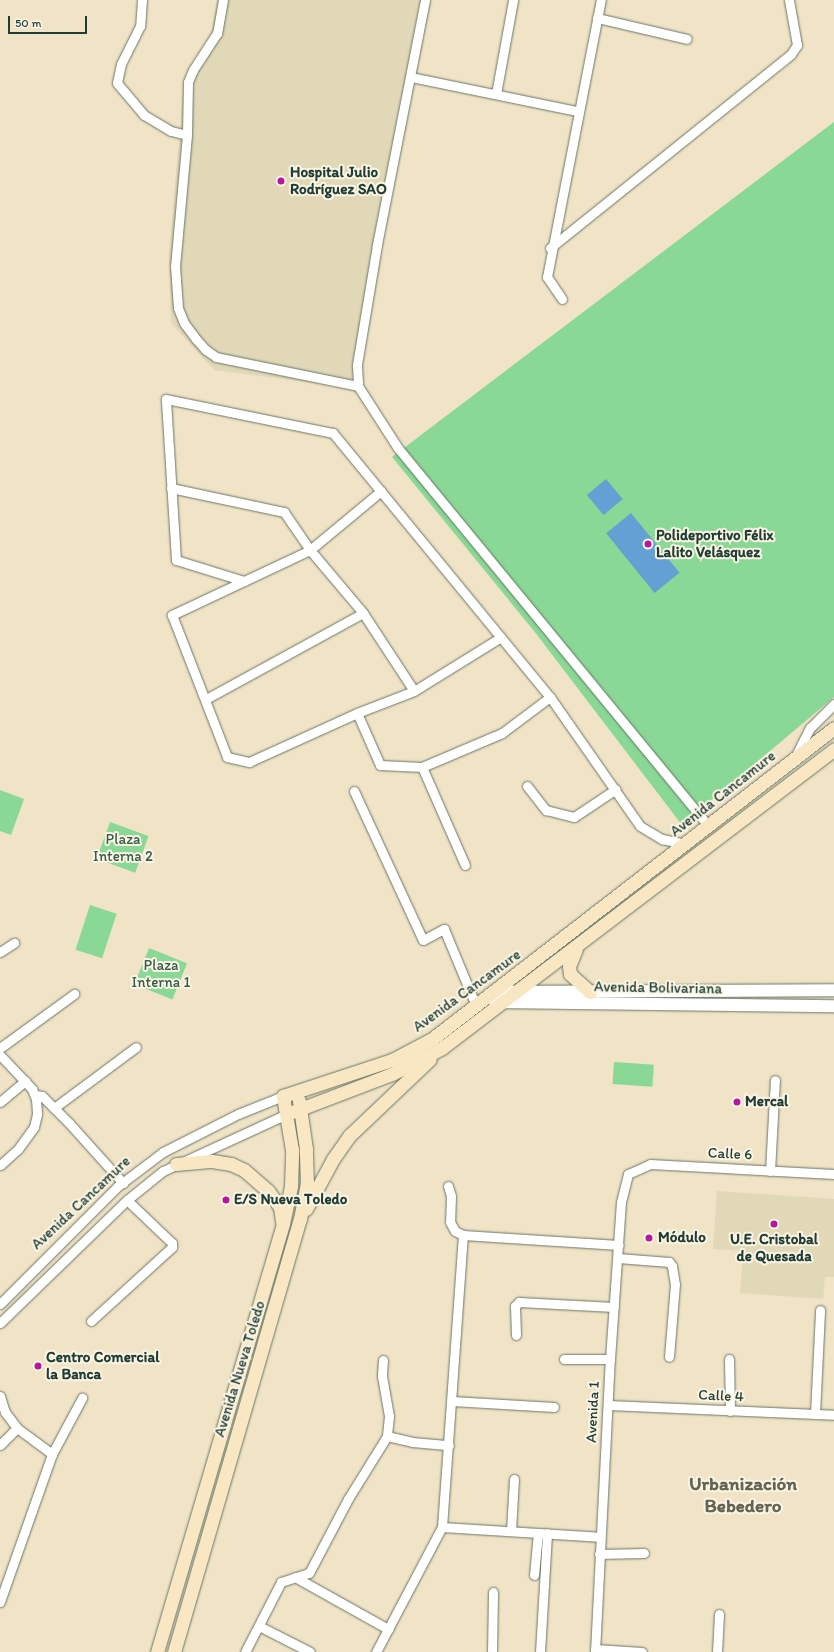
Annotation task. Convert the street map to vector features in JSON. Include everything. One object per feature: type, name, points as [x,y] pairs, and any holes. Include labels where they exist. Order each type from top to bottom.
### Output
[{"type":"main road","name":"Avenida Cancamure","points":[[283,1096],[392,1060],[432,1039],[834,728]]},
{"type":"main road","name":"Avenida Cancamure","points":[[288,1114],[300,1108],[392,1074],[442,1048],[504,1003],[834,749]]},
{"type":"main road","points":[[577,947],[569,966],[570,974],[590,992]]},
{"type":"main road","points":[[300,1219],[333,1160],[350,1135],[442,1048]]},
{"type":"main road","name":"Avenida Nueva Toledo","points":[[174,1652],[300,1219],[307,1184],[298,1091]]},
{"type":"main road","name":"Avenida Nueva Toledo","points":[[157,1652],[283,1224],[291,1186],[292,1150],[288,1114],[283,1096]]},
{"type":"main road","points":[[176,1164],[212,1162],[231,1164],[244,1170],[268,1191],[280,1207],[283,1224]]},
{"type":"street","points":[[142,0],[140,26],[121,64],[117,83],[144,115],[171,131],[187,135]]},
{"type":"street","points":[[223,0],[217,33],[193,70],[188,82],[187,135],[175,266],[178,308],[184,323],[206,350],[226,360],[358,386]]},
{"type":"street","points":[[425,0],[377,245],[357,365],[358,386],[398,448],[708,826]]},
{"type":"street","points":[[496,94],[512,0]]},
{"type":"street","points":[[562,299],[547,276],[550,248],[600,0]]},
{"type":"street","points":[[550,248],[791,54],[797,46],[789,0]]},
{"type":"street","points":[[597,18],[687,39]]},
{"type":"street","points":[[411,77],[577,110]]},
{"type":"street","points":[[244,581],[176,560],[166,399],[333,433],[550,697],[616,789],[640,826],[662,838],[685,844]]},
{"type":"street","points":[[171,488],[284,512],[310,550],[363,612],[414,691]]},
{"type":"street","points":[[381,491],[310,550],[172,615],[206,699],[227,757],[249,762],[357,713],[414,691],[501,637]]},
{"type":"street","points":[[206,699],[363,612]]},
{"type":"street","points":[[357,713],[380,765],[422,766],[502,733],[550,697]]},
{"type":"street","points":[[794,759],[810,728],[834,704]]},
{"type":"street","points":[[422,766],[465,865]]},
{"type":"street","points":[[765,782],[773,796]]},
{"type":"street","points":[[527,786],[546,810],[574,817],[616,789]]},
{"type":"street","points":[[354,791],[423,940],[444,929],[479,1004]]},
{"type":"street","points":[[0,952],[14,943]]},
{"type":"street","name":"Avenida Bolivariana","points":[[494,992],[834,990]]},
{"type":"street","points":[[0,1048],[74,994]]},
{"type":"street","name":"Avenida Bolivariana","points":[[479,1004],[834,1006]]},
{"type":"street","points":[[54,1108],[136,1047]]},
{"type":"street","points":[[0,1055],[25,1081],[35,1095],[37,1114],[34,1127],[18,1149],[0,1165]]},
{"type":"street","points":[[770,1170],[775,1080]]},
{"type":"street","points":[[0,1102],[25,1081]]},
{"type":"street","points":[[35,1095],[42,1096],[123,1183]]},
{"type":"street","name":"Avenida Cancamure","points":[[0,1304],[123,1183],[163,1152],[238,1114],[283,1096]]},
{"type":"street","name":"Avenida Cancamure","points":[[0,1323],[127,1200],[176,1164],[288,1114]]},
{"type":"street","name":"Calle 6","points":[[628,1174],[650,1164],[834,1174]]},
{"type":"street","name":"Avenida 1","points":[[595,1651],[610,1359],[621,1202],[628,1174]]},
{"type":"street","points":[[448,1186],[451,1196],[450,1222],[455,1231],[463,1235],[619,1245]]},
{"type":"street","points":[[92,1321],[172,1247],[172,1243],[127,1200]]},
{"type":"street","points":[[376,1652],[442,1527],[463,1235]]},
{"type":"street","points":[[618,1258],[669,1262],[672,1266],[675,1284],[669,1357]]},
{"type":"street","points":[[516,1335],[515,1306],[519,1302],[614,1307]]},
{"type":"street","points":[[815,1414],[820,1310]]},
{"type":"street","points":[[564,1359],[610,1359]]},
{"type":"street","points":[[729,1359],[730,1411]]},
{"type":"street","points":[[245,1652],[281,1582],[295,1577],[306,1576],[309,1573],[348,1499],[387,1436],[389,1416],[382,1376],[383,1360]]},
{"type":"street","points":[[0,1396],[5,1412],[16,1428],[52,1454]]},
{"type":"street","points":[[0,1602],[52,1454],[82,1398]]},
{"type":"street","points":[[452,1401],[554,1407]]},
{"type":"street","name":"Calle 4","points":[[608,1405],[834,1415]]},
{"type":"street","points":[[0,1445],[16,1428]]},
{"type":"street","points":[[387,1436],[412,1442],[449,1445]]},
{"type":"street","points":[[512,1531],[514,1479]]},
{"type":"street","points":[[442,1527],[600,1537]]},
{"type":"street","points":[[534,1575],[542,1533]]},
{"type":"street","points":[[540,1652],[542,1533]]},
{"type":"street","points":[[599,1554],[644,1553]]},
{"type":"street","points":[[295,1577],[388,1630]]},
{"type":"street","points":[[492,1652],[493,1592]]},
{"type":"street","points":[[717,1652],[719,1614]]},
{"type":"street","points":[[259,1626],[310,1652]]},
{"type":"street","points":[[595,1651],[642,1652]]},
{"type":"shaded area","name":"Hospital Julio Rodríguez SAO","points":[[217,0],[420,0],[351,388],[214,370],[171,323],[169,253],[184,84],[210,39]]},
{"type":"shaded area","name":"U.E. Cristobal de Quesada","points":[[717,1191],[834,1199],[834,1277],[825,1277],[823,1299],[740,1293],[743,1251],[713,1249]]},
{"type":"green space","name":"Polideportivo Félix Lalito Velásquez","points":[[834,122],[834,697],[682,825],[534,631],[392,457]]},
{"type":"green space","points":[[0,790],[24,799],[11,835],[0,831]]},
{"type":"green space","name":"Plaza Interna 2","points":[[110,822],[149,836],[135,873],[97,859]]},
{"type":"green space","points":[[90,905],[117,914],[102,958],[75,950]]},
{"type":"green space","name":"Plaza Interna 1","points":[[149,948],[187,963],[172,1000],[134,984]]},
{"type":"green space","points":[[614,1062],[654,1065],[652,1087],[612,1084]]},
{"type":"water","points":[[606,479],[623,499],[604,515],[587,495]]},
{"type":"water","points":[[631,513],[679,573],[655,593],[606,533]]},
{"type":"place","name":"Hospital Julio Rodríguez SAO","points":[[281,181]]},
{"type":"place","name":"Polideportivo Félix Lalito Velásquez","points":[[648,544]]},
{"type":"place","name":"Mercal","points":[[737,1102]]},
{"type":"place","name":"E/S Nueva Toledo","points":[[226,1200]]},
{"type":"place","name":"U.E. Cristobal de Quesada","points":[[774,1224]]},
{"type":"place","name":"Módulo","points":[[649,1238]]},
{"type":"place","name":"Centro Comercial la Banca","points":[[38,1366]]},
{"type":"district","name":"Urbanización Bebedero","points":[[743,1495]]}]
